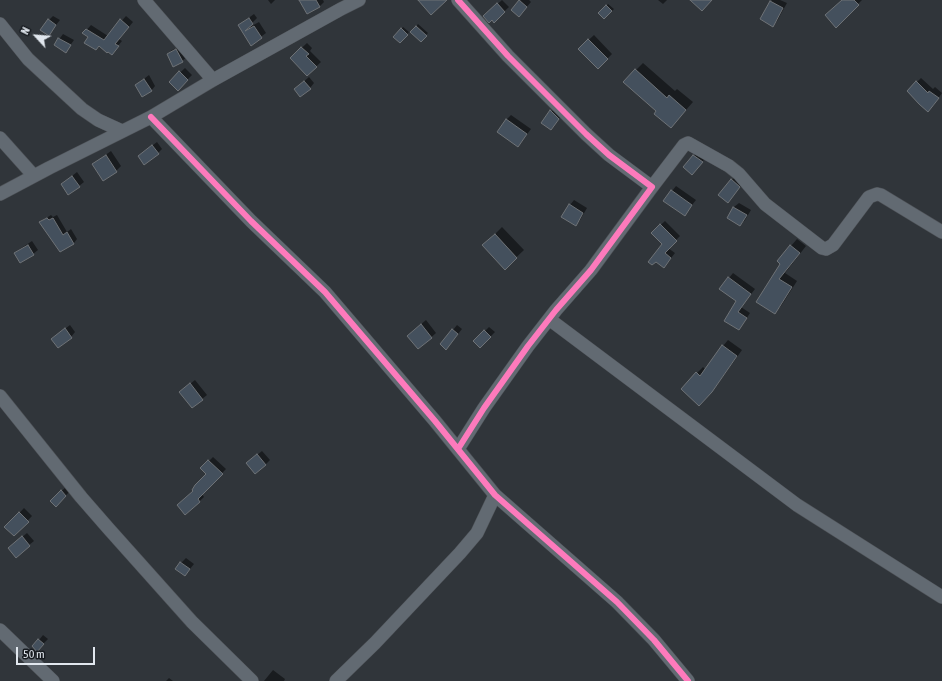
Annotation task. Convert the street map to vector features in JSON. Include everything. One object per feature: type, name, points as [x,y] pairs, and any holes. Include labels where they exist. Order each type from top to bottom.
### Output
[{"type":"street","points":[[144,0],[213,80]]},
{"type":"street","points":[[0,194],[151,117],[337,4],[359,0]]},
{"type":"street","points":[[458,0],[508,56],[586,134],[609,155],[652,187]]},
{"type":"street","points":[[0,24],[28,59],[82,109],[98,120],[122,131]]},
{"type":"street","points":[[151,117],[251,221],[325,292],[495,495],[617,602],[654,640],[688,681]]},
{"type":"street","points":[[0,138],[34,176]]},
{"type":"street","points":[[458,449],[484,408],[528,346],[591,270],[684,145],[688,143],[729,166],[739,174],[765,204],[822,248],[826,249],[833,245],[869,197],[877,194],[942,232]]},
{"type":"street","points":[[549,320],[797,505],[942,597]]},
{"type":"street","points":[[0,396],[81,497],[108,528],[192,622],[252,681]]},
{"type":"street","points":[[336,681],[375,643],[460,553],[477,533],[495,495]]},
{"type":"street","points":[[0,630],[53,681]]},
{"type":"building","points":[[299,0],[316,0],[320,7],[307,14]]},
{"type":"building","points":[[418,0],[447,0],[431,15]]},
{"type":"building","points":[[519,0],[527,7],[519,17],[511,10]]},
{"type":"building","points":[[690,0],[712,0],[702,11]]},
{"type":"building","points":[[842,0],[854,0],[859,5],[836,28],[825,15]]},
{"type":"building","points":[[770,1],[783,8],[773,27],[760,19]]},
{"type":"building","points":[[497,3],[505,12],[494,23],[492,20],[489,23],[483,16]]},
{"type":"building","points":[[606,5],[612,11],[604,19],[598,13]]},
{"type":"building","points":[[249,18],[253,24],[245,31],[254,26],[262,38],[251,46],[238,25]]},
{"type":"building","points":[[48,19],[56,25],[49,36],[40,30]]},
{"type":"building","points":[[120,19],[129,27],[115,44],[119,46],[112,55],[108,52],[107,53],[99,46],[96,50],[84,43],[88,37],[82,33],[86,29],[104,40]]},
{"type":"building","points":[[416,26],[427,36],[421,42],[410,32]]},
{"type":"building","points":[[401,28],[408,35],[400,43],[393,37]]},
{"type":"building","points":[[58,38],[71,45],[66,53],[54,45]]},
{"type":"building","points":[[588,39],[608,59],[598,69],[578,49]]},
{"type":"building","points":[[301,47],[309,54],[306,56],[317,67],[307,76],[290,58]]},
{"type":"building","points":[[176,49],[183,62],[173,67],[167,54]]},
{"type":"building","points":[[635,69],[667,98],[669,95],[686,110],[671,128],[654,114],[656,111],[623,82]]},
{"type":"building","points":[[179,71],[188,80],[178,91],[169,82]]},
{"type":"building","points":[[144,79],[152,91],[142,97],[135,85]]},
{"type":"building","points":[[304,81],[311,89],[300,97],[294,89]]},
{"type":"building","points":[[916,81],[928,93],[929,91],[939,98],[928,112],[907,91]]},
{"type":"building","points":[[550,110],[559,119],[551,130],[541,123]]},
{"type":"building","points":[[506,119],[527,134],[518,147],[497,132]]},
{"type":"building","points":[[152,145],[159,154],[144,165],[138,156]]},
{"type":"building","points":[[106,155],[117,172],[103,181],[92,164]]},
{"type":"building","points":[[693,155],[703,162],[692,175],[683,167]]},
{"type":"building","points":[[72,176],[80,187],[68,195],[61,184]]},
{"type":"building","points":[[731,179],[740,187],[728,203],[718,195]]},
{"type":"building","points":[[671,190],[692,205],[685,216],[663,201]]},
{"type":"building","points":[[569,204],[583,213],[576,226],[561,217]]},
{"type":"building","points":[[733,207],[747,215],[740,226],[727,218]]},
{"type":"building","points":[[47,218],[49,220],[53,218],[63,235],[67,232],[74,244],[60,252],[39,222]]},
{"type":"building","points":[[660,224],[677,241],[665,253],[671,258],[664,268],[656,262],[652,265],[648,262],[662,244],[651,233]]},
{"type":"building","points":[[495,234],[517,258],[505,270],[482,245]]},
{"type":"building","points":[[28,245],[34,255],[20,263],[14,253]]},
{"type":"building","points":[[790,245],[800,253],[779,279],[792,287],[775,314],[756,302],[780,264],[777,261]]},
{"type":"building","points":[[728,277],[751,294],[738,312],[747,318],[739,330],[724,321],[736,301],[719,289]]},
{"type":"building","points":[[421,324],[432,338],[418,349],[407,336]]},
{"type":"building","points":[[65,328],[72,338],[58,348],[51,339]]},
{"type":"building","points":[[452,329],[458,334],[446,350],[440,344]]},
{"type":"building","points":[[484,330],[491,337],[480,348],[473,341]]},
{"type":"building","points":[[722,345],[737,356],[712,392],[699,406],[681,389],[696,372],[700,376]]},
{"type":"building","points":[[190,383],[203,400],[192,408],[179,392]]},
{"type":"building","points":[[257,454],[266,465],[255,474],[246,463]]},
{"type":"building","points":[[208,460],[223,474],[198,499],[200,502],[185,515],[177,505],[193,491],[192,490],[195,485],[206,474],[200,468]]},
{"type":"building","points":[[61,490],[66,496],[56,507],[50,501]]},
{"type":"building","points":[[19,512],[29,522],[14,536],[4,527]]},
{"type":"building","points":[[22,536],[30,546],[16,558],[8,548]]},
{"type":"building","points":[[180,562],[190,569],[185,576],[175,569]]},
{"type":"building","points":[[38,639],[44,644],[37,652],[32,646]]},
{"type":"cycle path","points":[[458,0],[508,56],[586,134],[609,155],[652,187],[591,270],[556,310],[528,346],[484,408],[458,449]]},
{"type":"cycle path","points":[[151,117],[251,221],[325,292],[435,421],[495,495],[617,602],[654,640],[688,681]]}]
